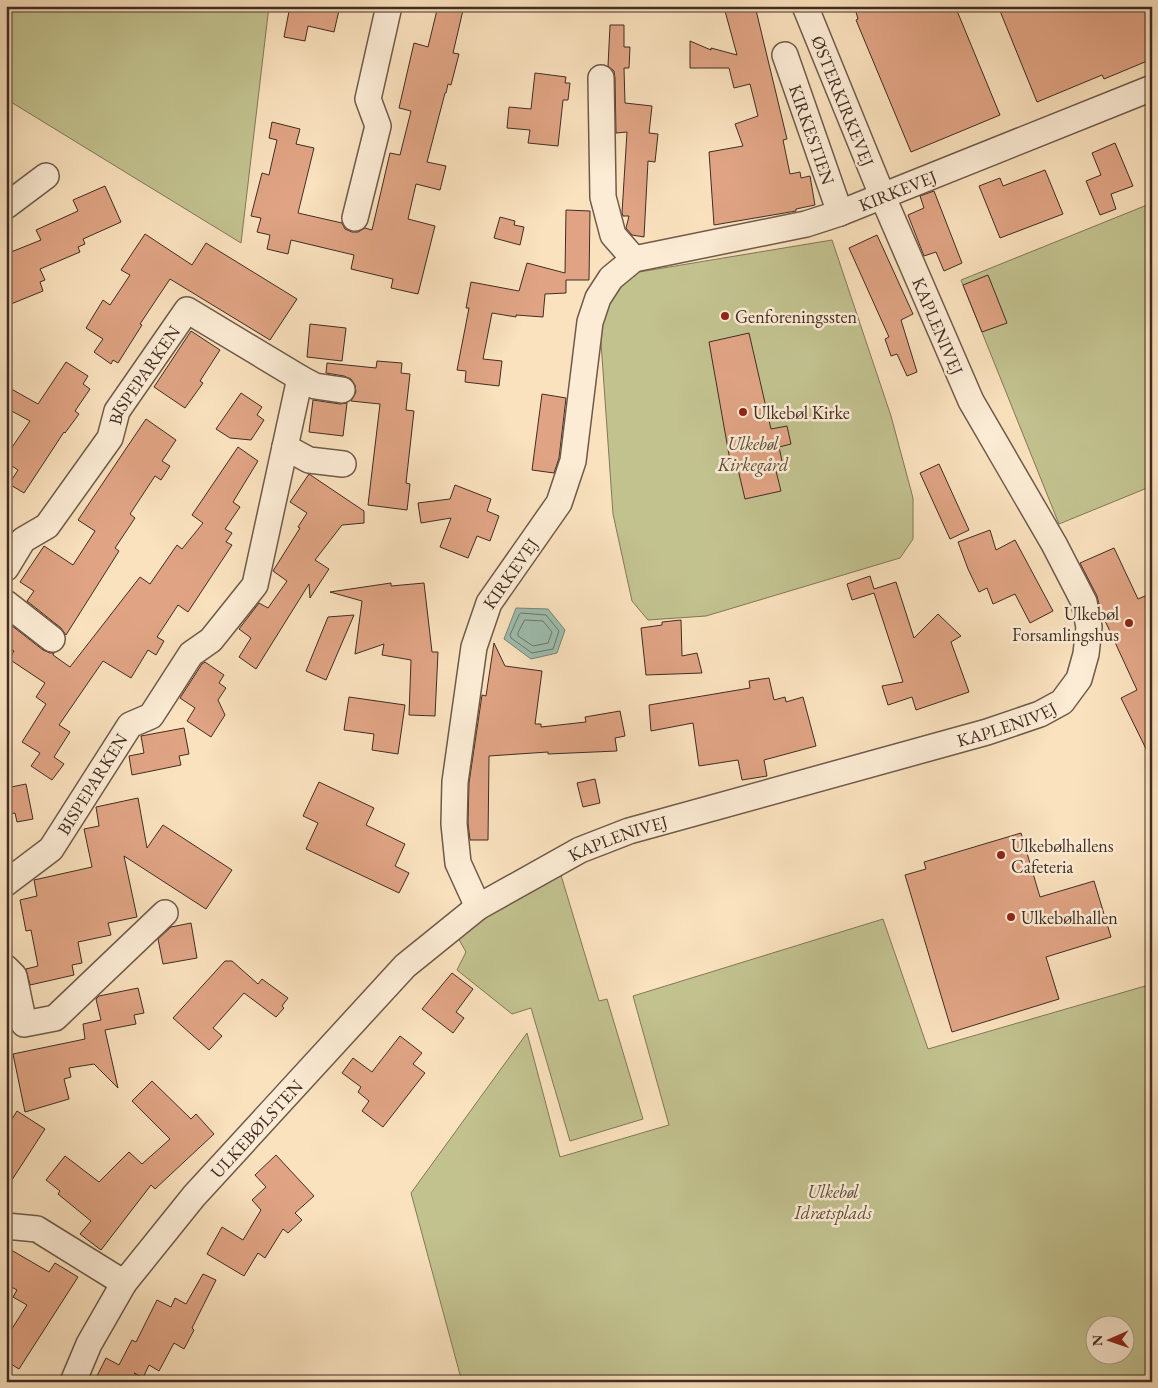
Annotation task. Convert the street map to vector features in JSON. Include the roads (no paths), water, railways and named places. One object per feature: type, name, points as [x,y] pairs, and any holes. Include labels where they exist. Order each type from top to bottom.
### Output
[{"type":"street","points":[[355,218],[378,126],[368,99],[389,6]]},
{"type":"street","name":"ØSTERKIRKEVEJ","points":[[805,6],[882,195]]},
{"type":"street","name":"KIRKESTIEN","points":[[785,55],[840,213]]},
{"type":"street","points":[[601,78],[603,197],[613,235],[634,258]]},
{"type":"street","name":"KIRKEVEJ","points":[[478,907],[458,863],[454,824],[455,782],[474,647],[489,603],[559,503],[573,461],[590,322],[598,298],[610,278],[634,258],[806,224],[840,213],[1152,88]]},
{"type":"street","points":[[6,206],[46,176]]},
{"type":"street","name":"KAPLENIVEJ","points":[[478,907],[580,850],[629,832],[987,732],[1040,714],[1062,702],[1079,679],[1086,654],[1089,627],[1084,602],[1054,544],[971,402],[882,195]]},
{"type":"street","name":"BISPEPARKEN","points":[[6,568],[23,540],[47,526],[110,438],[117,411],[187,310],[315,386],[342,390]]},
{"type":"street","name":"BISPEPARKEN","points":[[6,883],[51,849],[130,725],[151,716],[191,654],[211,640],[255,584],[300,378]]},
{"type":"street","points":[[284,446],[309,460],[343,464]]},
{"type":"street","points":[[6,603],[52,639]]},
{"type":"street","name":"ULKEBØLSTEN","points":[[73,1382],[89,1344],[124,1283],[194,1196],[405,966],[478,907]]},
{"type":"street","points":[[6,968],[14,976],[24,1024],[55,1018],[164,913]]},
{"type":"street","points":[[6,1226],[37,1229],[124,1283]]},
{"type":"water","points":[[516,608],[548,609],[565,630],[557,653],[531,659],[504,639]]},
{"type":"place","name":"Genforeningssten","points":[[725,316]]},
{"type":"place","name":"Ulkebøl Kirke","points":[[743,412]]},
{"type":"place","name":"Ulkebøl Forsamlingshus","points":[[1129,623]]},
{"type":"place","name":"Ulkebølhallens Cafeteria","points":[[1001,855]]},
{"type":"place","name":"Ulkebølhallen","points":[[1011,917]]},
{"type":"park label","name":"Ulkebøl Kirkegård","points":[[753,453]]},
{"type":"park label","name":"Ulkebøl Idrætsplads","points":[[833,1201]]}]
